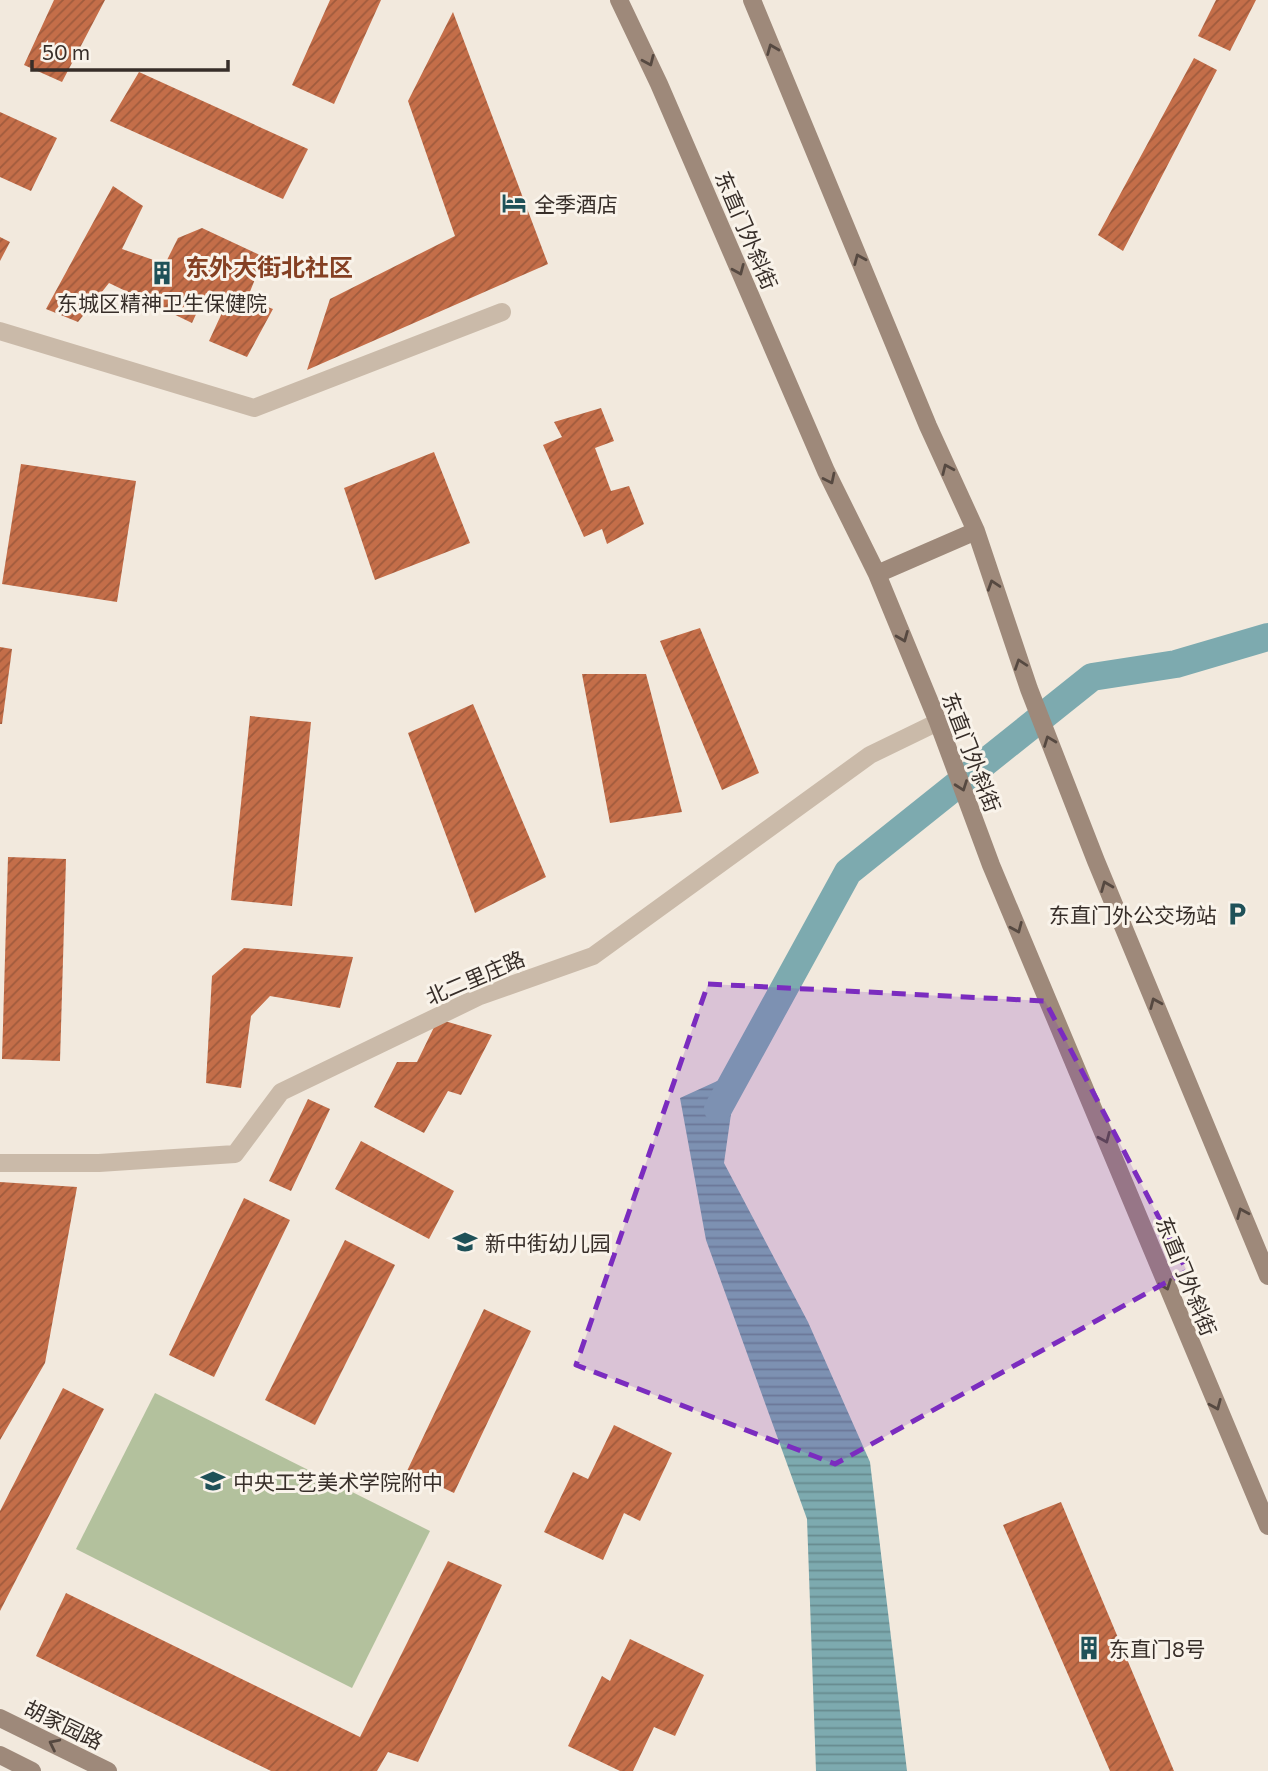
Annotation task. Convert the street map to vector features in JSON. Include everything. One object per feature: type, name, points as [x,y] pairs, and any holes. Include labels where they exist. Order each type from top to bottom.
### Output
[{"type":"main road","name":"东直门外斜街","points":[[619,0],[659,84],[826,471],[877,574],[938,722],[990,865],[1268,1526]]},
{"type":"main road","points":[[752,0],[928,426],[976,531],[1029,690],[1268,1276]]},
{"type":"main road","points":[[877,574],[976,531]]},
{"type":"main road","name":"胡家园路","points":[[0,1718],[108,1771]]},
{"type":"main road","points":[[0,1755],[32,1771]]},
{"type":"street","points":[[0,331],[254,408],[502,312]]},
{"type":"street","name":"北二里庄路","points":[[0,1163],[99,1163],[235,1154],[281,1092],[480,996],[593,956],[870,755],[938,722]]},
{"type":"highlighted area","points":[[708,984],[1045,1001],[1187,1271],[835,1464],[576,1365]]},
{"type":"green space","points":[[155,1393],[430,1531],[352,1688],[76,1549]]},
{"type":"water","points":[[737,1072],[724,1163],[808,1322],[870,1462],[907,1771],[816,1771],[807,1519],[706,1240],[680,1098]]},
{"type":"building","points":[[54,0],[105,0],[62,82],[24,65]]},
{"type":"building","points":[[330,0],[381,0],[334,104],[292,85]]},
{"type":"building","points":[[1216,0],[1256,0],[1230,51],[1198,36]]},
{"type":"building","points":[[453,12],[548,264],[307,370],[330,299],[455,236],[408,101]]},
{"type":"building","points":[[1194,58],[1217,70],[1123,251],[1098,235]]},
{"type":"building","points":[[139,72],[308,149],[283,199],[110,121]]},
{"type":"building","points":[[0,112],[57,138],[31,191],[0,177]]},
{"type":"building","name":"东城区精神卫生保健院","points":[[113,186],[143,206],[122,249],[165,264],[178,238],[202,228],[264,257],[247,299],[273,309],[247,357],[209,341],[227,302],[206,293],[192,323],[109,283],[78,322],[46,309]]},
{"type":"building","points":[[0,237],[10,242],[0,261]]},
{"type":"building","points":[[601,408],[614,441],[595,448],[611,491],[629,486],[644,524],[607,544],[602,529],[584,537],[543,445],[562,437],[554,422]]},
{"type":"building","points":[[434,452],[470,543],[375,580],[344,488]]},
{"type":"building","points":[[21,464],[136,481],[117,602],[2,584]]},
{"type":"building","points":[[700,628],[759,773],[722,790],[660,641]]},
{"type":"building","points":[[0,647],[12,649],[2,724],[0,724]]},
{"type":"building","points":[[582,674],[646,674],[682,812],[610,823]]},
{"type":"building","points":[[473,704],[546,877],[475,913],[408,733]]},
{"type":"building","points":[[250,716],[311,722],[292,906],[231,900]]},
{"type":"building","points":[[8,857],[66,859],[60,1061],[2,1059]]},
{"type":"building","points":[[244,948],[353,957],[340,1008],[270,996],[251,1016],[241,1088],[206,1083],[212,976]]},
{"type":"building","points":[[438,1019],[492,1035],[461,1095],[448,1091],[424,1133],[374,1107],[397,1062],[417,1062]]},
{"type":"building","points":[[308,1099],[330,1109],[291,1191],[269,1181]]},
{"type":"building","points":[[361,1141],[454,1191],[429,1239],[335,1189]]},
{"type":"building","points":[[0,1182],[77,1187],[45,1363],[0,1440]]},
{"type":"building","points":[[244,1198],[290,1220],[214,1377],[169,1355]]},
{"type":"building","points":[[345,1240],[395,1265],[315,1425],[265,1400]]},
{"type":"building","points":[[484,1309],[531,1331],[454,1493],[407,1471]]},
{"type":"building","points":[[63,1388],[104,1409],[0,1611],[0,1511]]},
{"type":"building","points":[[614,1425],[672,1453],[640,1521],[624,1513],[603,1560],[544,1532],[573,1472],[588,1479]]},
{"type":"building","name":"东直门8号","points":[[1061,1502],[1174,1771],[1110,1771],[1003,1525]]},
{"type":"building","points":[[448,1561],[502,1585],[418,1762],[388,1752],[377,1771],[271,1771],[36,1656],[66,1593],[360,1737]]},
{"type":"building","points":[[630,1639],[704,1675],[675,1736],[654,1727],[633,1771],[620,1771],[568,1746],[602,1676],[610,1681]]},
{"type":"waterway","points":[[718,1109],[848,872],[1092,677],[1176,664],[1268,637]]},
{"type":"place","name":"全季酒店","points":[[514,203]]},
{"type":"place","name":"东城区精神卫生保健院","points":[[162,273]]},
{"type":"place","name":"东直门外公交场站","points":[[1237,914]]},
{"type":"place","name":"新中街幼儿园","points":[[465,1242]]},
{"type":"place","name":"中央工艺美术学院附中","points":[[213,1481]]},
{"type":"place","name":"东直门8号","points":[[1089,1648]]},
{"type":"district","name":"东外大街北社区","points":[[269,266]]}]
